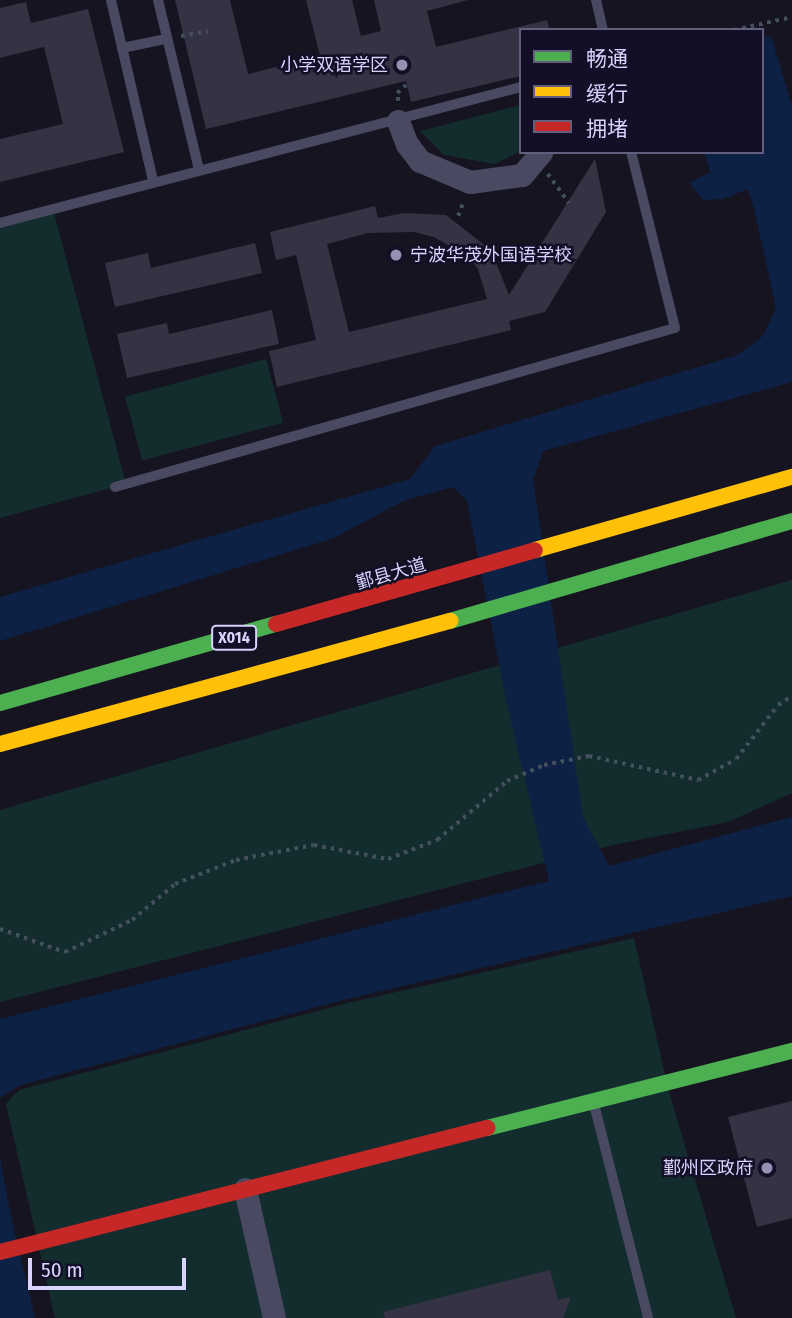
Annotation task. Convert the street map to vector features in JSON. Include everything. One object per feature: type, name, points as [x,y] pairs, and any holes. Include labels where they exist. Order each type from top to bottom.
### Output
[{"type":"main road","name":"鄞县大道","points":[[0,703],[548,550],[792,477]]},
{"type":"main road","name":"X014","points":[[0,744],[533,597],[792,521]]},
{"type":"main road","points":[[0,1252],[792,1051]]},
{"type":"street","points":[[398,121],[407,144],[420,160],[448,176],[470,182],[495,181],[522,175],[539,155]]},
{"type":"street","points":[[245,1189],[274,1318]]},
{"type":"lane","points":[[111,0],[153,181]]},
{"type":"lane","points":[[158,0],[199,169]]},
{"type":"lane","points":[[596,0],[603,28]]},
{"type":"lane","points":[[122,48],[166,39]]},
{"type":"lane","points":[[0,223],[519,88]]},
{"type":"lane","points":[[115,487],[675,328],[632,154]]},
{"type":"lane","points":[[593,1101],[648,1318]]},
{"type":"path","points":[[743,28],[792,17]]},
{"type":"path","points":[[166,39],[208,31]]},
{"type":"path","points":[[539,155],[569,203]]},
{"type":"path","points":[[0,929],[65,952],[132,920],[175,884],[236,860],[314,845],[388,859],[437,840],[508,781],[544,765],[589,755],[698,780],[736,759],[778,705],[792,696]]},
{"type":"green space","points":[[519,106],[519,152],[495,164],[444,155],[420,131]]},
{"type":"green space","points":[[53,209],[126,484],[0,518],[0,223]]},
{"type":"green space","points":[[266,359],[283,423],[142,461],[125,397]]},
{"type":"green space","points":[[792,580],[792,793],[728,822],[613,845],[0,1002],[0,810]]},
{"type":"green space","points":[[634,938],[669,1092],[736,1318],[55,1318],[6,1104],[19,1090],[348,1003]]},
{"type":"water","points":[[771,36],[792,106],[792,382],[543,451],[533,480],[583,817],[609,866],[792,817],[792,896],[347,999],[20,1085],[0,1098],[0,1019],[549,881],[506,700],[467,501],[453,487],[403,501],[334,538],[0,641],[0,597],[410,479],[435,446],[738,355],[763,336],[776,308],[754,209],[748,189],[723,199],[703,200],[689,183],[710,172],[705,154],[764,154],[764,37]]},
{"type":"water","points":[[0,1158],[11,1217],[35,1318],[0,1318]]},
{"type":"building","name":"小学双语学区","points":[[175,0],[230,0],[248,74],[320,56],[306,0],[352,0],[361,36],[381,31],[374,0],[468,0],[427,11],[436,47],[547,20],[549,28],[519,28],[519,76],[411,102],[406,81],[206,129]]},
{"type":"building","points":[[26,2],[31,23],[88,9],[124,152],[0,182],[0,139],[63,124],[44,47],[0,58],[0,8]]},
{"type":"building","points":[[595,159],[606,212],[545,312],[509,321],[511,330],[277,387],[269,351],[316,340],[296,255],[276,260],[270,232],[375,206],[378,218],[404,213],[446,215],[491,250],[509,295]],"holes":[[[414,232],[434,237],[469,257],[478,269],[487,299],[349,332],[327,244],[368,233]]]},
{"type":"building","points":[[255,243],[262,273],[115,307],[105,263],[148,253],[151,268]]},
{"type":"building","points":[[272,310],[279,344],[127,378],[117,334],[167,323],[169,334]]},
{"type":"building","name":"鄞州区政府","points":[[792,1101],[792,1218],[757,1227],[728,1117]]},
{"type":"building","points":[[550,1270],[558,1300],[571,1297],[563,1318],[385,1318],[383,1312]]},
{"type":"traffic: fast","points":[[450,621],[792,521]]},
{"type":"traffic: fast","points":[[0,703],[276,624]]},
{"type":"traffic: fast","points":[[487,1128],[792,1051]]},
{"type":"traffic: slow","points":[[535,550],[792,477]]},
{"type":"traffic: slow","points":[[0,744],[450,621]]},
{"type":"traffic: jam","points":[[276,624],[535,550]]},
{"type":"traffic: jam","points":[[0,1252],[487,1128]]},
{"type":"place","name":"小学双语学区","points":[[402,65]]},
{"type":"place","name":"宁波华茂外国语学校","points":[[396,255]]},
{"type":"place","name":"鄞州区政府","points":[[767,1168]]}]
